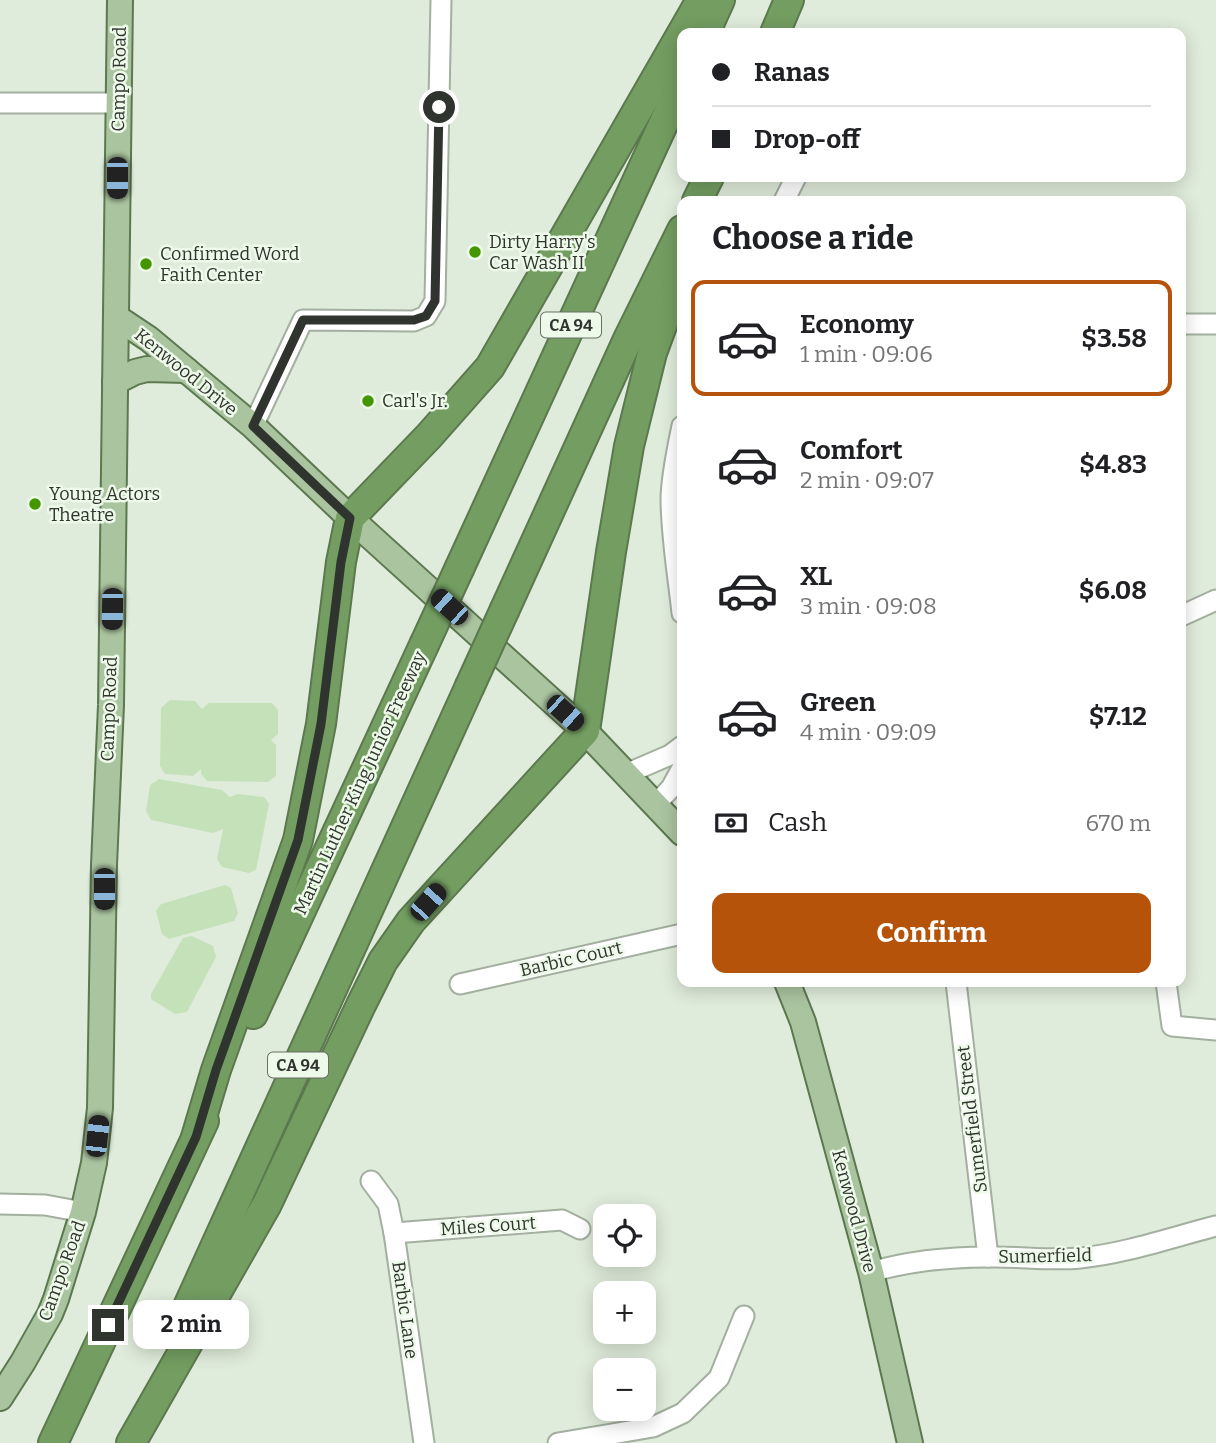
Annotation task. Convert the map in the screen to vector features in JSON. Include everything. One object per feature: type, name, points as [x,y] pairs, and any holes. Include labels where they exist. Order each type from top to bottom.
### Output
[{"type":"highway","points":[[685,28],[701,0]]},
{"type":"highway","points":[[707,28],[720,0]]},
{"type":"highway","points":[[777,28],[789,0]]},
{"type":"highway","points":[[196,1137],[216,1070],[298,840],[321,724],[341,562],[350,518],[429,436],[489,367],[677,42]]},
{"type":"highway","name":"Martin Luther King Junior Freeway","points":[[53,1443],[677,94]]},
{"type":"highway","name":"CA 94","points":[[129,1443],[469,688],[629,337],[677,240]]},
{"type":"highway","points":[[129,1443],[267,1204],[383,961],[411,920],[585,731],[629,446],[652,353],[677,285]]},
{"type":"main road","name":"Campo Road","points":[[0,1398],[23,1362],[57,1298],[83,1212],[94,1163],[100,1098],[104,865],[111,705],[120,0]]},
{"type":"main road","name":"Kenwood Drive","points":[[116,317],[149,339],[253,426],[350,518],[585,731],[677,828]]},
{"type":"main road","points":[[115,383],[147,369],[186,370]]},
{"type":"main road","name":"Kenwood Drive","points":[[789,987],[803,1022],[871,1272],[910,1443]]},
{"type":"street","points":[[253,426],[303,320],[414,320],[426,316],[435,301],[441,0]]},
{"type":"street","points":[[0,103],[118,103]]},
{"type":"street","points":[[1186,324],[1216,324]]},
{"type":"street","points":[[677,449],[671,497],[677,573]]},
{"type":"street","points":[[1186,614],[1216,600]]},
{"type":"street","points":[[626,774],[677,750]]},
{"type":"street","points":[[655,805],[677,777]]},
{"type":"street","name":"Barbic Court","points":[[460,984],[677,935]]},
{"type":"street","name":"Sumerfield Street","points":[[957,987],[988,1257]]},
{"type":"street","points":[[1167,987],[1172,1026],[1216,1030]]},
{"type":"street","name":"Barbic Lane","points":[[372,1181],[388,1204],[394,1233],[424,1443]]},
{"type":"street","points":[[0,1204],[45,1205],[83,1212]]},
{"type":"street","name":"Miles Court","points":[[394,1233],[562,1220],[580,1229]]},
{"type":"street","name":"Sumerfield","points":[[871,1272],[896,1265],[945,1259],[1079,1258],[1126,1250],[1216,1226]]},
{"type":"street","points":[[558,1443],[653,1427],[683,1413],[719,1378],[744,1317]]},
{"type":"green space","points":[[170,700],[195,701],[202,709],[209,703],[272,703],[278,710],[278,734],[271,740],[276,745],[276,776],[268,782],[207,781],[201,774],[201,769],[193,776],[165,774],[160,766],[161,708]]},
{"type":"green space","points":[[159,779],[222,790],[230,797],[237,794],[264,797],[269,804],[256,870],[249,873],[222,867],[217,859],[223,829],[213,833],[151,820],[146,811],[150,785]]},
{"type":"green space","points":[[225,885],[231,888],[238,913],[234,921],[169,939],[162,934],[156,911],[161,904]]},
{"type":"green space","points":[[192,936],[213,946],[216,957],[187,1012],[175,1014],[151,999],[151,994],[183,938]]},
{"type":"place","name":"Dirty Harry's Car Wash II","points":[[475,252]]},
{"type":"place","name":"Confirmed Word Faith Center","points":[[146,264]]},
{"type":"place","name":"Carl's Jr.","points":[[368,401]]},
{"type":"place","name":"Young Actors Theatre","points":[[35,504]]},
{"type":"route","points":[[108,1325],[196,1137],[216,1070],[298,840],[321,724],[341,562],[350,518],[253,426],[303,320],[414,320],[426,316],[435,301],[439,107]]}]
